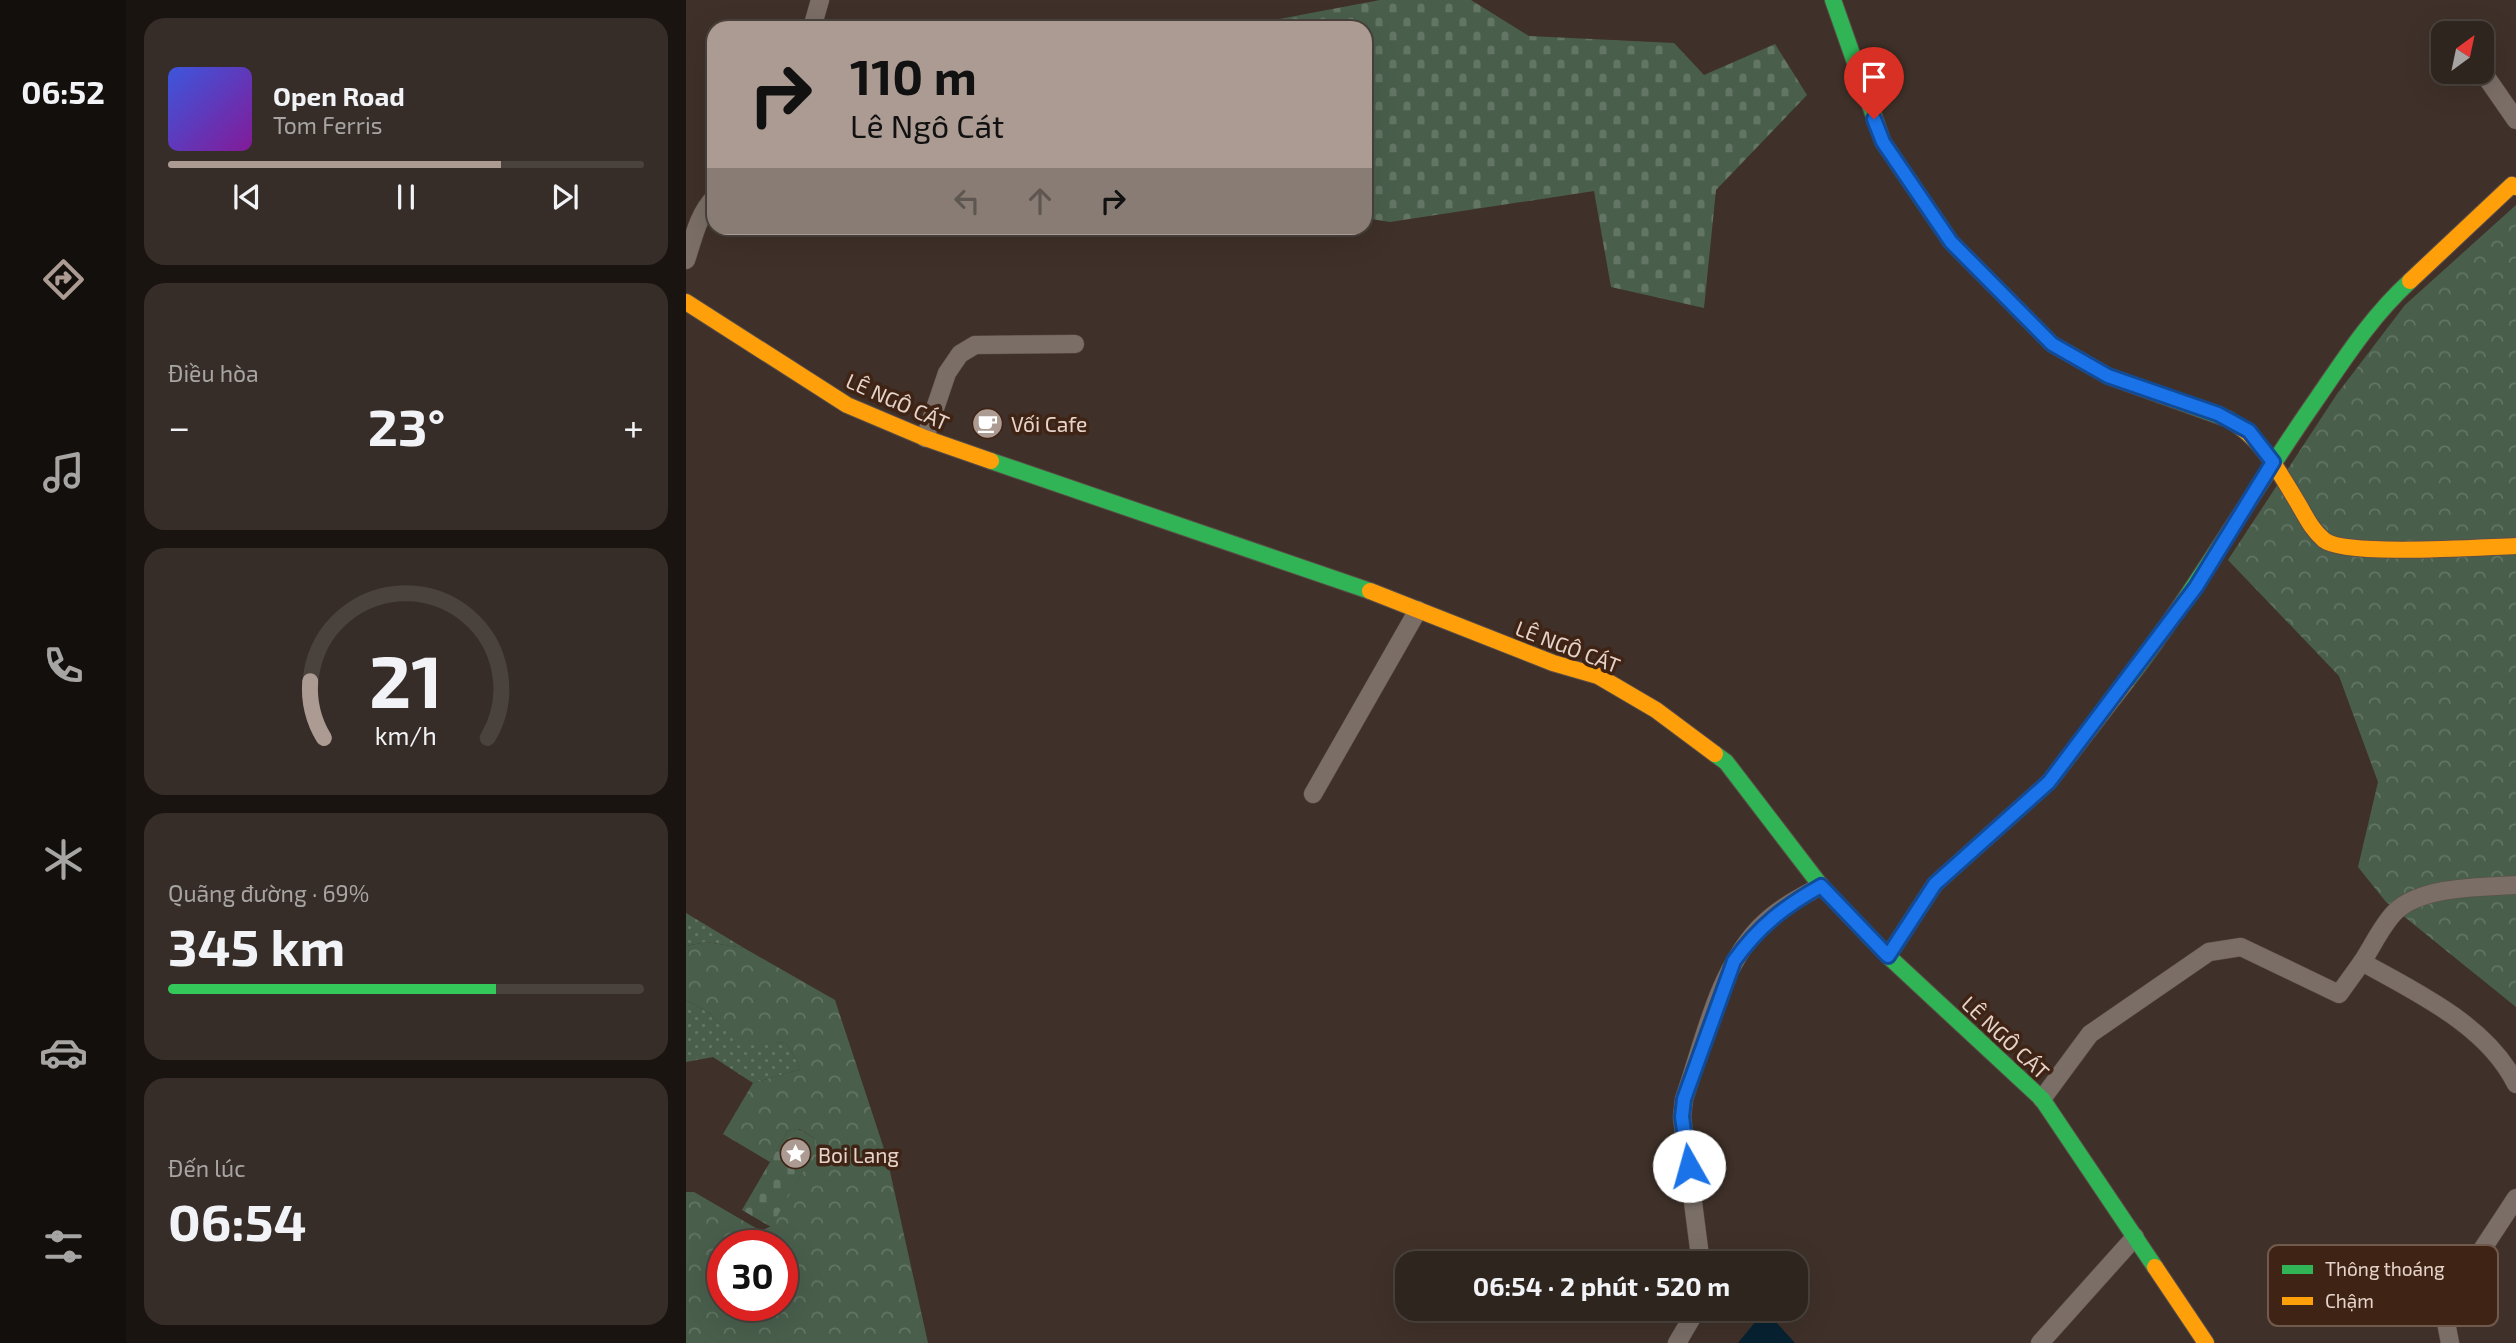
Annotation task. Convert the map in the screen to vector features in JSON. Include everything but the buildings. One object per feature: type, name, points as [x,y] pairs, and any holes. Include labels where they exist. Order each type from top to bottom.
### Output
[{"type":"street","points":[[814,21],[820,0]]},
{"type":"street","points":[[1833,0],[1883,142],[1951,242],[2052,344],[2108,376],[2218,414],[2249,431],[2273,462],[2314,530],[2326,542],[2361,549],[2516,546]]},
{"type":"street","points":[[2493,84],[2515,111]]},
{"type":"street","points":[[1888,956],[1935,884],[2049,782],[2196,587],[2273,462],[2378,312],[2515,182]]},
{"type":"street","points":[[686,260],[707,205]]},
{"type":"street","name":"LÊ NGÔ CÁT","points":[[686,302],[847,405],[925,438],[1418,610],[1553,663],[1598,676],[1656,710],[1726,762],[1821,886],[1888,956],[2042,1099],[2206,1343]]},
{"type":"street","points":[[925,438],[947,373],[960,354],[975,345],[1075,344]]},
{"type":"street","points":[[1313,794],[1418,610]]},
{"type":"street","points":[[2042,1099],[2090,1034],[2209,952],[2241,947],[2339,995],[2395,911],[2417,898],[2456,889],[2516,885]]},
{"type":"street","points":[[1699,1251],[1682,1117],[1684,1099],[1734,961],[1761,926],[1782,908],[1821,886]]},
{"type":"street","points":[[2362,962],[2409,987],[2477,1033],[2516,1084]]},
{"type":"street","points":[[2485,1245],[2516,1198]]},
{"type":"street","points":[[2040,1343],[2135,1237]]},
{"type":"street","points":[[1677,1343],[1690,1321]]},
{"type":"green space","points":[[1380,0],[1471,0],[1529,36],[1674,43],[1704,75],[1775,44],[1807,95],[1716,190],[1704,308],[1611,287],[1594,191],[1390,222],[1372,219],[1372,21],[1269,21]]},
{"type":"green space","points":[[2516,205],[2516,1007],[2386,902],[2358,867],[2378,782],[2339,676],[2228,560],[2337,394],[2405,305]]},
{"type":"green space","points":[[686,913],[744,948],[706,942],[686,946]]},
{"type":"green space","points":[[706,942],[744,948],[835,1000],[887,1158],[928,1343],[686,1343],[686,1192],[694,1192],[759,1230],[707,1230],[707,1321],[798,1321],[798,1230],[763,1230],[771,1226],[817,1147],[816,1139],[799,1129],[788,1131],[770,1162],[723,1134],[753,1083],[801,1069],[786,1042],[739,1046],[711,1014],[686,1000],[686,946]]},
{"type":"green space","points":[[686,1000],[711,1014],[739,1045],[786,1042],[801,1069],[753,1083],[713,1057],[686,1062]]},
{"type":"green space","points":[[798,1129],[816,1139],[817,1147],[771,1227],[742,1210],[788,1131]]},
{"type":"water","points":[[1756,1321],[1775,1321],[1795,1343],[1738,1343]]},
{"type":"traffic: fast","points":[[1833,0],[1883,142],[1951,242],[2052,344],[2108,376],[2228,419]]},
{"type":"traffic: fast","points":[[2126,682],[2347,354],[2382,309],[2410,281]]},
{"type":"traffic: fast","points":[[991,461],[1370,591]]},
{"type":"traffic: fast","points":[[1715,754],[1726,762],[1821,886],[1888,956],[2042,1099],[2155,1267]]},
{"type":"traffic: slow","points":[[2410,281],[2512,185],[2516,187]]},
{"type":"traffic: slow","points":[[686,302],[847,405],[925,438],[991,461]]},
{"type":"traffic: slow","points":[[2228,419],[2260,446],[2277,468],[2316,532],[2324,540],[2337,545],[2385,550],[2516,546]]},
{"type":"traffic: slow","points":[[1370,591],[1553,663],[1598,676],[1656,710],[1715,754]]},
{"type":"traffic: slow","points":[[1888,956],[1935,884],[2049,782],[2126,682]]},
{"type":"traffic: slow","points":[[2155,1267],[2206,1343]]},
{"type":"place","name":"Vối Cafe","points":[[988,423]]},
{"type":"place","name":"Boi Lang","points":[[795,1154]]},
{"type":"route","points":[[1689,1166],[1682,1117],[1684,1099],[1720,995],[1734,961],[1748,941],[1782,908],[1821,886],[1888,956],[1935,884],[2049,782],[2196,587],[2273,462],[2249,431],[2218,414],[2108,376],[2052,344],[1951,242],[1883,142],[1874,119]]}]
